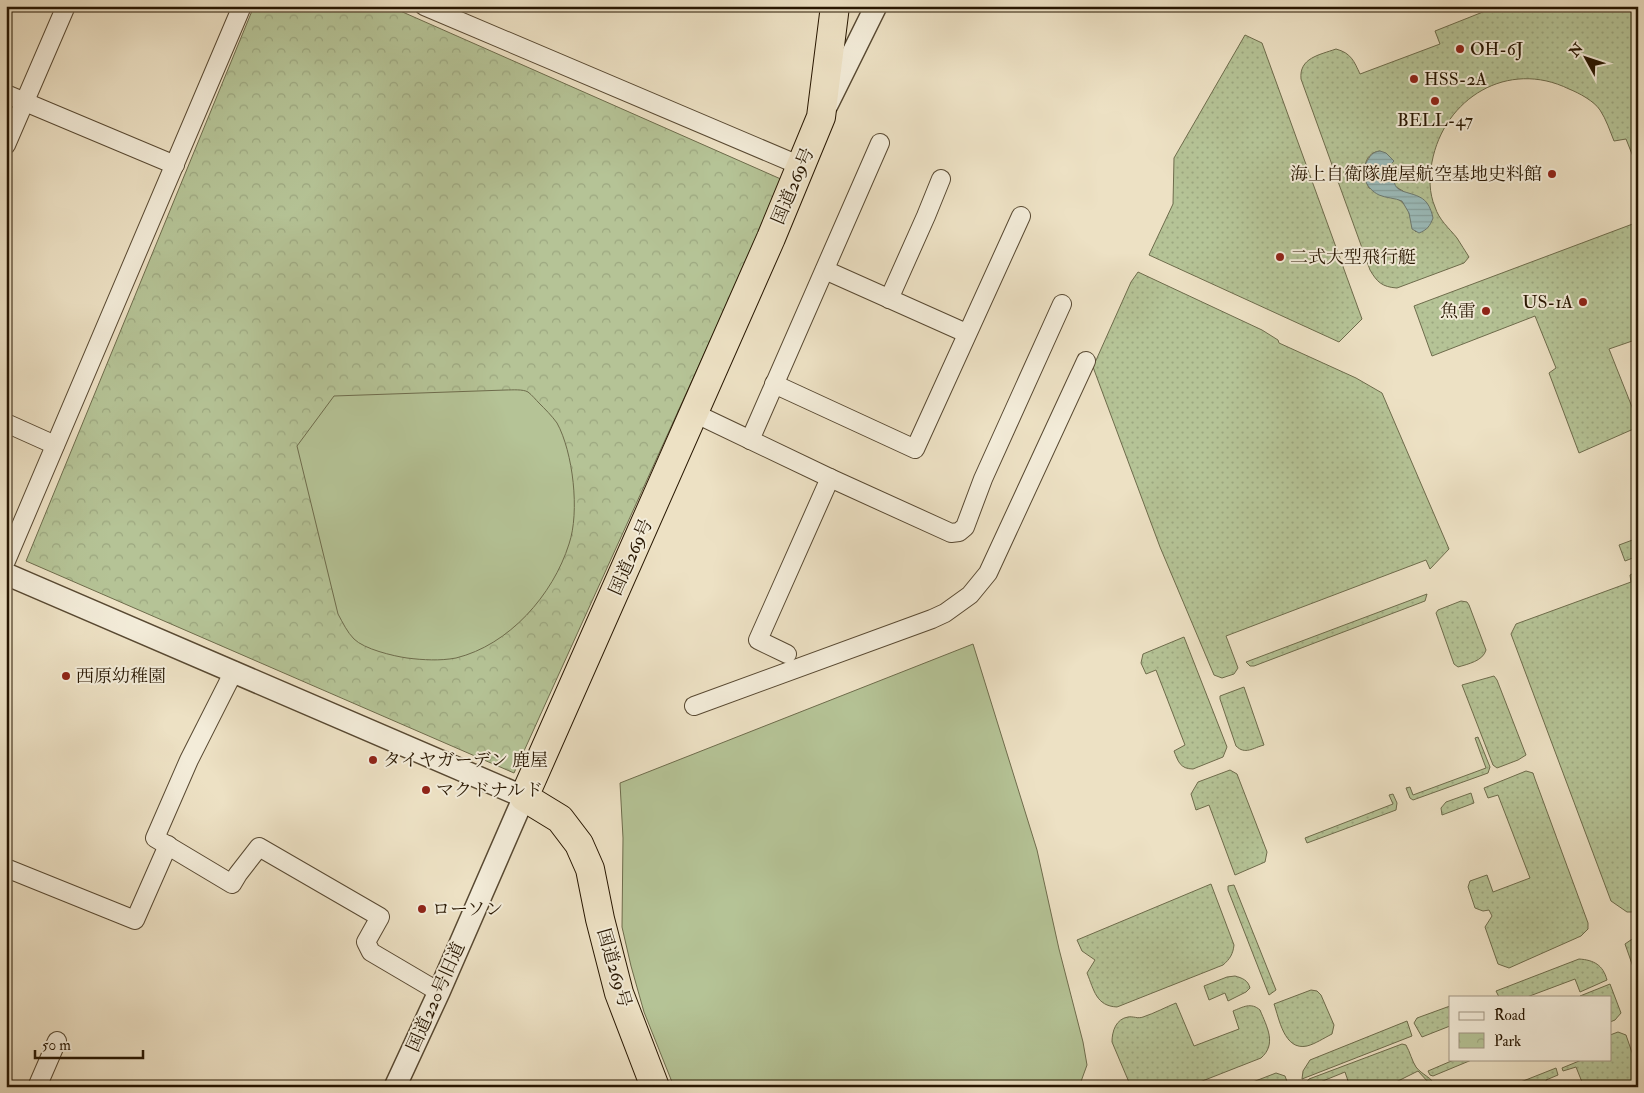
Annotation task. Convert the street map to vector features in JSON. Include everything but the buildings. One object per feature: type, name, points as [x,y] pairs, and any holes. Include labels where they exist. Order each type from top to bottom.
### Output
[{"type":"highway","name":"国道269号","points":[[655,1087],[619,993],[600,919],[590,868],[579,844],[560,819],[524,797],[694,413],[821,117],[834,6]]},
{"type":"street","points":[[6,145],[66,6]]},
{"type":"street","points":[[6,561],[242,6]]},
{"type":"street","points":[[424,6],[801,166]]},
{"type":"street","points":[[821,117],[876,6]]},
{"type":"street","points":[[6,94],[175,165]]},
{"type":"street","points":[[750,440],[880,143]]},
{"type":"street","points":[[889,299],[941,179]]},
{"type":"street","points":[[774,384],[915,449],[966,333],[1021,216]]},
{"type":"street","points":[[824,270],[966,333]]},
{"type":"street","points":[[694,413],[830,478],[950,532],[959,532],[965,527],[983,480],[1062,304]]},
{"type":"street","points":[[694,706],[932,619],[945,613],[970,596],[988,573],[1086,361]]},
{"type":"street","points":[[6,423],[56,445]]},
{"type":"street","points":[[787,654],[758,640],[830,478]]},
{"type":"street","points":[[6,574],[524,797]]},
{"type":"street","points":[[234,671],[189,760],[155,838],[232,884],[259,847],[380,917],[366,942],[371,952],[439,992]]},
{"type":"street","name":"国道220号旧道","points":[[395,1087],[439,992],[524,797]]},
{"type":"street","points":[[6,868],[135,920],[168,845]]},
{"type":"street","points":[[37,1087],[58,1041]]},
{"type":"green space","points":[[254,6],[389,6],[783,180],[514,773],[26,561]]},
{"type":"green space","points":[[1498,6],[1638,6],[1638,169],[1626,139],[1614,141],[1600,110],[1590,100],[1577,93],[1546,81],[1524,79],[1502,82],[1482,90],[1465,103],[1450,119],[1439,139],[1430,173],[1431,191],[1437,212],[1469,257],[1464,263],[1397,288],[1380,283],[1370,270],[1301,79],[1301,72],[1303,66],[1311,58],[1336,49],[1351,58],[1360,74],[1440,44],[1435,31]],"holes":[[[1380,151],[1394,161],[1391,164],[1395,175],[1394,186],[1403,191],[1416,232],[1407,208],[1403,203],[1393,196],[1369,188],[1365,177],[1365,165],[1374,153]]]},
{"type":"green space","points":[[1245,35],[1262,43],[1362,319],[1339,342],[1149,255],[1173,204],[1174,158]]},
{"type":"green space","points":[[1638,222],[1638,339],[1609,349],[1638,422],[1638,427],[1579,453],[1549,373],[1556,368],[1535,316],[1432,356],[1414,306]]},
{"type":"green space","points":[[1138,272],[1262,330],[1278,340],[1279,343],[1356,378],[1382,393],[1449,549],[1430,569],[1426,560],[1226,636],[1238,668],[1234,674],[1222,678],[1214,675],[1160,547],[1093,367],[1131,282]]},
{"type":"green space","points":[[517,390],[528,392],[557,423],[563,435],[571,466],[574,499],[572,531],[562,563],[552,582],[540,599],[511,630],[494,642],[456,658],[432,660],[394,656],[359,643],[349,633],[338,614],[297,446],[334,396]]},
{"type":"green space","points":[[1638,538],[1638,556],[1625,561],[1619,545]]},
{"type":"green space","points":[[1638,571],[1638,912],[1627,912],[1611,901],[1511,634],[1516,624],[1631,582],[1630,575]]},
{"type":"green space","points":[[1427,594],[1425,601],[1254,666],[1250,666],[1246,662]]},
{"type":"green space","points":[[1461,601],[1467,602],[1469,605],[1486,650],[1482,657],[1458,667],[1454,664],[1436,613],[1438,610]]},
{"type":"green space","points":[[1184,637],[1227,747],[1223,757],[1193,769],[1182,766],[1174,751],[1185,745],[1156,670],[1146,674],[1141,663],[1143,654]]},
{"type":"green space","points":[[973,644],[1037,850],[1059,949],[1083,1042],[1087,1065],[1079,1087],[674,1087],[644,1012],[622,927],[623,838],[620,783]]},
{"type":"green space","points":[[1494,676],[1526,755],[1497,768],[1493,765],[1462,685]]},
{"type":"green space","points":[[1244,687],[1264,745],[1246,750],[1239,749],[1236,746],[1220,699],[1220,696]]},
{"type":"green space","points":[[1478,737],[1490,767],[1488,773],[1413,800],[1410,798],[1406,788],[1410,787],[1413,795],[1486,768],[1475,738]]},
{"type":"green space","points":[[1230,770],[1237,774],[1267,852],[1265,862],[1235,875],[1209,805],[1196,810],[1191,794],[1198,782]]},
{"type":"green space","points":[[1526,771],[1533,773],[1588,923],[1588,929],[1581,936],[1509,968],[1498,964],[1485,927],[1492,916],[1489,910],[1483,911],[1475,908],[1468,887],[1470,881],[1487,875],[1493,892],[1530,878],[1498,795],[1488,798],[1484,788]]},
{"type":"green space","points":[[1471,793],[1474,803],[1442,815],[1441,808],[1446,802]]},
{"type":"green space","points":[[1393,794],[1397,803],[1396,810],[1307,843],[1305,838],[1393,804],[1389,795]]},
{"type":"green space","points":[[1211,884],[1234,945],[1228,961],[1223,965],[1117,1007],[1104,1004],[1094,991],[1087,973],[1095,960],[1082,951],[1077,940]]},
{"type":"green space","points":[[1234,885],[1276,990],[1269,995],[1228,890],[1228,886]]},
{"type":"green space","points":[[1638,935],[1638,981],[1625,944]]},
{"type":"green space","points":[[1579,959],[1597,964],[1607,980],[1580,992],[1575,979],[1530,996],[1498,996],[1496,991]]},
{"type":"green space","points":[[1235,976],[1248,983],[1250,988],[1246,992],[1228,1001],[1225,993],[1209,1000],[1204,986],[1227,977]]},
{"type":"green space","points":[[1610,984],[1621,1013],[1612,1021],[1612,996],[1580,996]]},
{"type":"green space","points":[[1311,990],[1317,991],[1321,995],[1334,1025],[1332,1034],[1310,1045],[1299,1046],[1293,1044],[1288,1039],[1274,1004]]},
{"type":"green space","points":[[1176,1003],[1194,1046],[1239,1029],[1233,1011],[1247,1006],[1257,1008],[1260,1010],[1269,1035],[1269,1047],[1266,1053],[1261,1058],[1187,1087],[1131,1087],[1112,1042],[1115,1026],[1124,1018],[1143,1017]]},
{"type":"green space","points":[[1449,1006],[1449,1026],[1422,1037],[1414,1023],[1417,1018]]},
{"type":"green space","points":[[1407,1021],[1412,1036],[1302,1079],[1303,1071],[1310,1060]]},
{"type":"green space","points":[[1618,1032],[1626,1035],[1638,1070],[1638,1087],[1584,1087],[1576,1067],[1563,1071],[1562,1068],[1582,1060],[1612,1060],[1612,1034]]},
{"type":"green space","points":[[1402,1044],[1406,1045],[1416,1067],[1436,1087],[1431,1087],[1418,1071],[1390,1085],[1390,1087],[1350,1087],[1345,1072],[1308,1087],[1306,1083],[1309,1079]]},
{"type":"green space","points":[[1454,1060],[1472,1060],[1433,1076],[1428,1071]]},
{"type":"green space","points":[[1556,1068],[1558,1075],[1546,1080],[1548,1087],[1508,1087]]},
{"type":"green space","points":[[1276,1073],[1285,1076],[1289,1087],[1240,1087]]},
{"type":"water","points":[[1380,151],[1386,153],[1394,161],[1391,164],[1396,172],[1394,180],[1396,186],[1404,192],[1422,198],[1429,206],[1433,218],[1428,227],[1422,232],[1419,233],[1412,229],[1409,213],[1402,201],[1379,195],[1368,186],[1364,177],[1364,168],[1372,155]]},
{"type":"place","name":"OH-6J","points":[[1460,49]]},
{"type":"place","name":"HSS-2A","points":[[1414,79]]},
{"type":"place","name":"BELL-47","points":[[1435,101]]},
{"type":"place","name":"海上自衛隊鹿屋航空基地史料館","points":[[1552,174]]},
{"type":"place","name":"二式大型飛行艇","points":[[1280,257]]},
{"type":"place","name":"US-1A","points":[[1583,302]]},
{"type":"place","name":"魚雷","points":[[1486,311]]},
{"type":"place","name":"西原幼稚園","points":[[66,676]]},
{"type":"place","name":"タイヤガーデン 鹿屋","points":[[373,760]]},
{"type":"place","name":"マクドナルド","points":[[426,790]]},
{"type":"place","name":"ローソン","points":[[422,909]]}]
